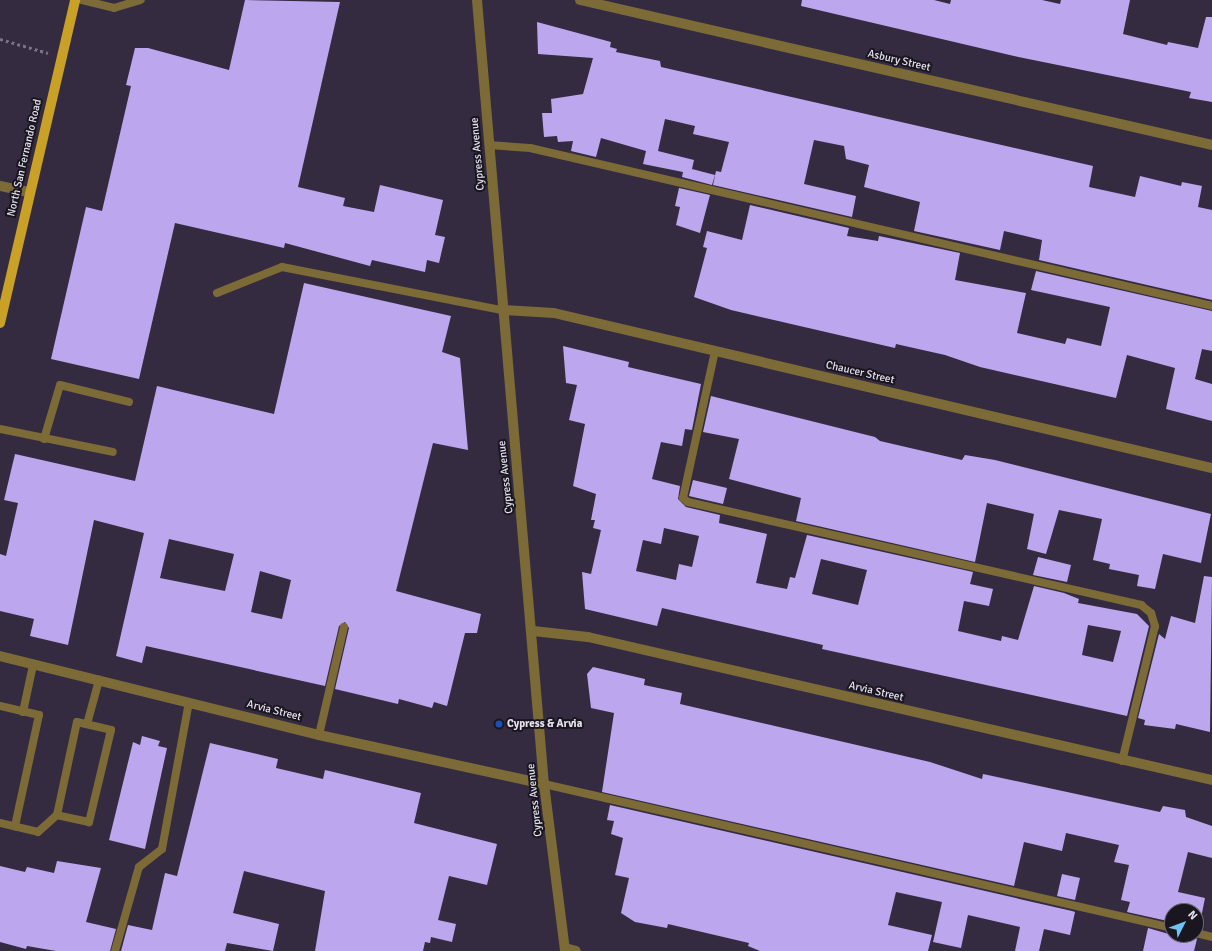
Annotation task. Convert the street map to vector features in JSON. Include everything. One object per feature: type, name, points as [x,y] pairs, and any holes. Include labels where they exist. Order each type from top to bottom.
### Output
[{"type":"main road","name":"North San Fernando Road","points":[[0,322],[29,192],[75,0]]},
{"type":"street","name":"Cypress Avenue","points":[[476,0],[502,310],[533,631],[544,784],[565,950]]},
{"type":"street","name":"Asbury Street","points":[[580,0],[1212,145]]},
{"type":"street","points":[[0,186],[29,192]]},
{"type":"street","name":"Chaucer Street","points":[[502,310],[554,313],[1212,468]]},
{"type":"street","name":"Arvia Street","points":[[533,631],[588,637],[1122,761],[1212,780]]},
{"type":"street","name":"Arvia Street","points":[[0,656],[319,735],[544,784]]},
{"type":"street","points":[[565,950],[576,951]]},
{"type":"lane","points":[[82,0],[114,8],[141,0]]},
{"type":"lane","points":[[489,145],[530,148],[1212,306]]},
{"type":"lane","points":[[217,293],[282,267],[502,310]]},
{"type":"lane","points":[[714,351],[683,498],[688,502],[1141,605],[1151,613],[1155,626],[1122,761]]},
{"type":"lane","points":[[44,439],[60,385],[129,402]]},
{"type":"lane","points":[[0,429],[113,452]]},
{"type":"lane","points":[[319,735],[344,627]]},
{"type":"lane","points":[[23,712],[34,664]]},
{"type":"lane","points":[[87,724],[99,680]]},
{"type":"lane","points":[[115,951],[139,867],[162,849],[189,702]]},
{"type":"lane","points":[[2,706],[39,715],[15,826]]},
{"type":"lane","points":[[0,823],[38,832],[57,815],[77,722],[111,730],[89,822],[57,815]]},
{"type":"lane","points":[[544,784],[1164,926]]},
{"type":"path","points":[[0,39],[62,56]]},
{"type":"building","points":[[245,0],[340,2],[298,187],[345,198],[343,206],[374,212],[380,185],[443,200],[435,235],[445,237],[439,263],[427,260],[425,272],[372,260],[370,266],[285,243],[284,248],[175,223],[139,379],[51,359],[86,207],[102,211],[131,86],[126,85],[135,48],[148,48],[229,70]]},
{"type":"building","points":[[802,0],[934,0],[950,4],[951,0],[1042,0],[1060,4],[1061,0],[1130,0],[1123,34],[1167,45],[1168,42],[1198,48],[1206,17],[1212,17],[1212,102],[1189,98],[1191,92],[1014,56],[801,6]]},
{"type":"building","points":[[537,22],[611,42],[610,47],[617,49],[616,52],[660,61],[661,67],[1093,166],[1089,187],[1135,197],[1140,176],[1181,186],[1182,182],[1202,186],[1198,207],[1212,210],[1212,300],[1039,260],[1042,240],[1004,231],[1000,250],[914,231],[920,202],[864,187],[869,165],[846,159],[844,146],[814,140],[804,184],[856,196],[852,217],[713,185],[716,171],[721,172],[729,142],[693,134],[695,126],[665,119],[658,151],[694,160],[692,169],[715,175],[712,185],[682,177],[683,172],[643,164],[646,151],[601,138],[596,157],[571,151],[573,141],[558,142],[557,136],[544,137],[542,113],[552,113],[551,99],[583,94],[593,58],[538,54]]},
{"type":"building","points":[[679,188],[710,195],[700,233],[676,225],[680,207],[675,206]]},
{"type":"building","points":[[750,205],[849,228],[847,236],[878,241],[879,236],[960,253],[955,280],[1026,293],[1017,333],[1065,344],[1067,338],[1101,346],[1110,307],[1031,290],[1036,271],[1212,311],[1212,351],[1202,349],[1195,379],[1212,384],[1212,421],[1166,409],[1175,368],[1127,355],[1116,398],[980,367],[945,355],[896,344],[895,348],[731,310],[694,297],[707,248],[703,247],[707,231],[742,240]]},
{"type":"building","points":[[304,283],[451,316],[442,352],[460,358],[468,450],[433,443],[396,591],[481,614],[477,633],[465,633],[447,706],[434,702],[432,708],[399,699],[398,704],[335,689],[349,628],[345,622],[339,626],[325,686],[146,646],[142,663],[116,656],[144,533],[94,520],[68,645],[30,636],[34,619],[0,611],[0,554],[6,556],[18,503],[4,500],[15,454],[135,481],[157,386],[274,414]],"holes":[[[169,539],[234,554],[225,591],[160,578]],[[260,571],[291,580],[282,619],[251,612]]]},
{"type":"building","points":[[563,346],[629,362],[628,367],[701,384],[692,430],[685,429],[682,446],[661,442],[652,479],[680,486],[678,499],[686,507],[720,515],[719,523],[767,534],[756,583],[787,589],[790,577],[795,578],[807,535],[973,572],[970,584],[993,589],[989,606],[964,601],[958,631],[1001,641],[1002,636],[1018,640],[1034,586],[1064,593],[1079,599],[1078,603],[1137,614],[1149,626],[1127,716],[822,649],[823,645],[662,608],[657,626],[585,609],[582,572],[591,574],[601,530],[593,528],[595,520],[591,520],[596,494],[573,486],[585,424],[569,420],[577,385],[566,383]],"holes":[[[664,528],[699,536],[692,567],[679,564],[676,580],[636,571],[643,540],[661,544]],[[821,559],[867,570],[858,605],[812,594]],[[1088,625],[1121,631],[1113,662],[1082,655]]]},
{"type":"building","points":[[711,396],[875,437],[880,441],[962,460],[965,455],[995,460],[1211,514],[1201,563],[1163,554],[1155,589],[1137,586],[1139,575],[1109,569],[1110,564],[1093,560],[1102,519],[1059,510],[1046,554],[1027,549],[1034,514],[987,503],[975,562],[796,521],[801,498],[729,479],[739,439],[703,432]]},
{"type":"building","points":[[693,480],[727,488],[723,504],[689,496]]},
{"type":"building","points":[[1038,557],[1071,565],[1067,582],[1033,575]]},
{"type":"building","points":[[1204,576],[1212,577],[1210,732],[1176,724],[1175,729],[1144,725],[1145,720],[1138,718],[1159,634],[1165,639],[1171,616],[1195,623]]},
{"type":"building","points":[[593,667],[645,679],[644,685],[682,693],[680,704],[930,762],[982,779],[983,774],[1160,812],[1163,806],[1185,810],[1186,817],[1212,826],[1212,858],[1188,852],[1178,892],[1205,898],[1204,903],[1164,903],[1164,920],[1127,912],[1130,902],[1121,900],[1129,865],[1114,862],[1119,845],[1066,833],[1062,851],[1024,842],[1014,886],[602,792],[614,713],[591,708],[587,674]]},
{"type":"building","points":[[142,736],[160,741],[158,746],[167,748],[145,849],[109,840],[133,742],[140,745]]},
{"type":"building","points":[[210,743],[278,759],[276,768],[323,779],[325,770],[421,793],[414,823],[497,844],[487,885],[449,876],[438,920],[456,924],[452,942],[431,937],[430,943],[425,942],[423,951],[315,951],[325,891],[244,871],[233,913],[279,924],[273,951],[227,943],[225,951],[121,951],[128,925],[152,930],[165,873],[177,876]]},
{"type":"building","points":[[610,805],[1072,911],[1075,912],[1070,935],[1044,929],[1039,951],[1015,951],[1020,927],[968,915],[961,948],[933,942],[942,902],[896,892],[888,925],[932,935],[928,951],[760,951],[748,946],[749,943],[668,924],[667,928],[635,922],[621,913],[629,878],[615,875],[623,838],[611,834],[614,821],[607,820]]},
{"type":"building","points":[[57,861],[101,868],[86,922],[116,929],[110,951],[56,951],[27,946],[26,949],[0,942],[0,866],[25,872],[27,867],[54,873]]},
{"type":"building","points":[[1062,874],[1080,878],[1075,900],[1057,896]]},
{"type":"building","points":[[1148,928],[1164,933],[1164,943],[1196,943],[1194,951],[1143,951]]},
{"type":"place","name":"Cypress & Arvia","points":[[499,724]]}]
